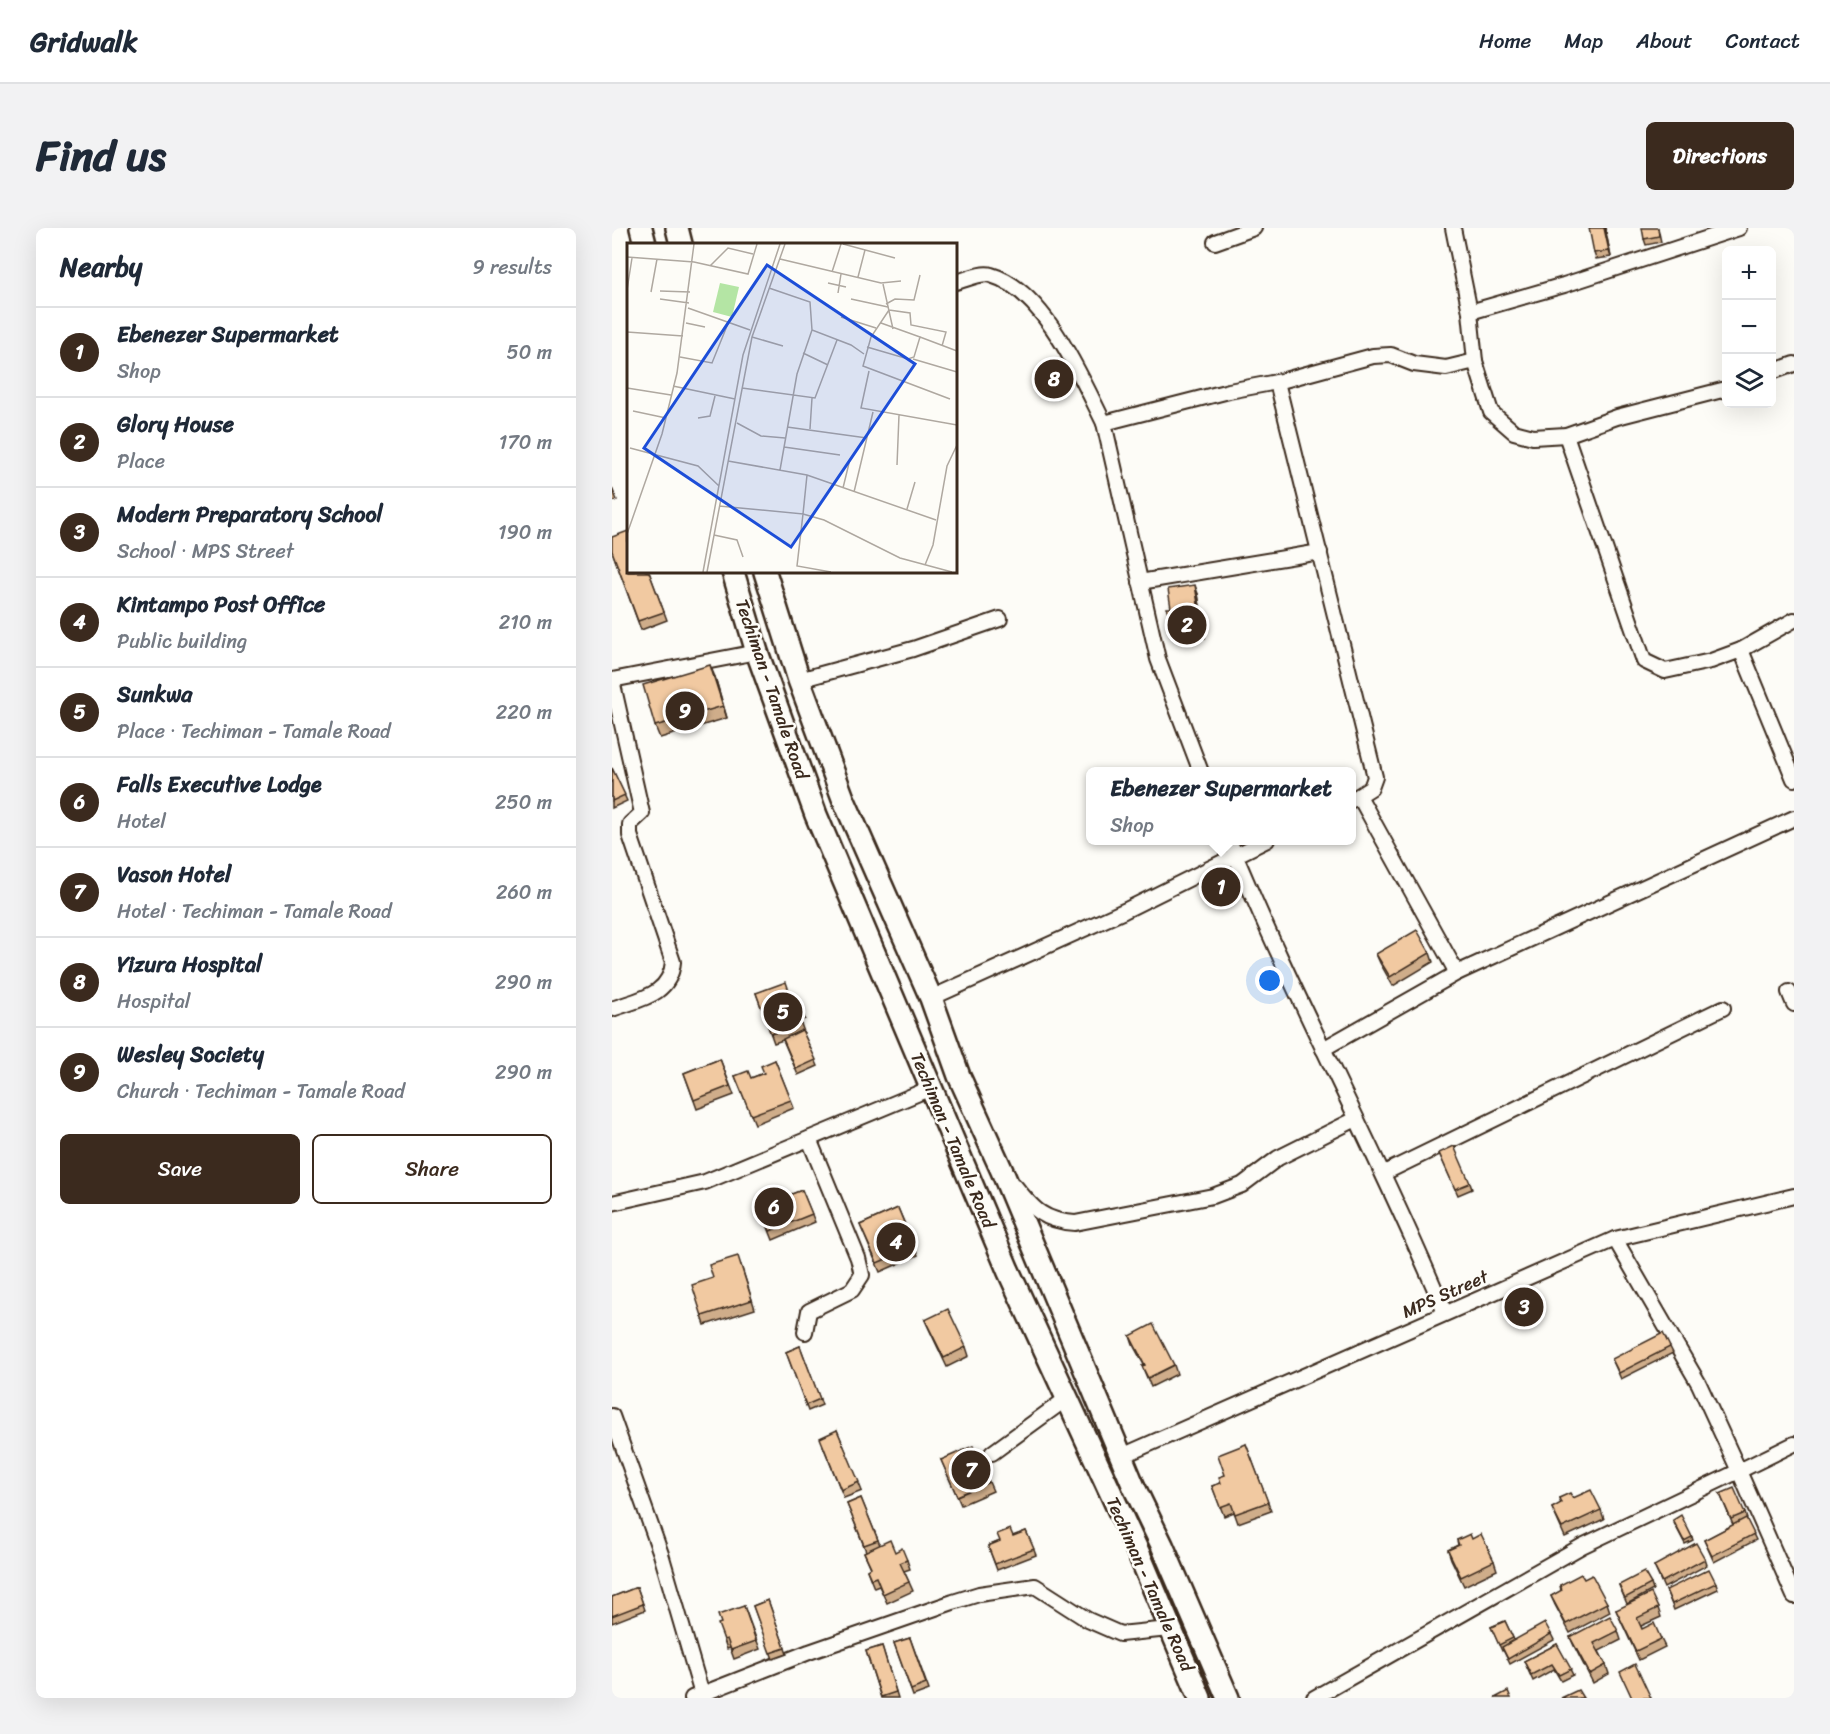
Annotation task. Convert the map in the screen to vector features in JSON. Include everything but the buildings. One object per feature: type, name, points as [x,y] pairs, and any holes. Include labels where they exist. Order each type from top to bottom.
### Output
[{"type":"highway","points":[[640,228],[645,243]]},
{"type":"highway","points":[[677,228],[681,243]]},
{"type":"highway","name":"Techiman - Tamale Road","points":[[733,573],[757,652],[816,815],[1066,1399],[1139,1554],[1200,1698]]},
{"type":"highway","name":"Techiman - Tamale Road","points":[[765,573],[799,680],[843,798],[931,999],[959,1077],[1002,1170],[1122,1456],[1228,1698]]},
{"type":"highway","points":[[931,1088],[959,1077]]},
{"type":"street","points":[[1215,242],[1254,228]]},
{"type":"street","points":[[1453,228],[1470,312],[1475,361],[1491,412],[1514,432],[1533,437],[1566,435],[1617,417],[1722,390]]},
{"type":"street","points":[[1470,312],[1564,285],[1738,228]]},
{"type":"street","points":[[957,282],[989,274],[1016,285],[1060,336],[1104,423],[1158,659],[1199,767]]},
{"type":"street","points":[[1104,423],[1229,391],[1277,382],[1373,356],[1391,356],[1414,364],[1446,368],[1475,361]]},
{"type":"street","points":[[1776,371],[1794,364]]},
{"type":"street","points":[[1277,382],[1375,777],[1371,788],[1356,797]]},
{"type":"street","points":[[1566,435],[1644,661],[1665,671],[1711,661],[1741,650],[1794,620]]},
{"type":"street","points":[[1140,582],[1320,552]]},
{"type":"street","points":[[799,680],[914,649],[1000,620]]},
{"type":"street","points":[[1741,650],[1794,779]]},
{"type":"street","points":[[612,1009],[658,992],[668,984],[672,975],[673,962],[630,835],[630,824],[642,813],[641,802],[633,777],[612,680],[757,652]]},
{"type":"street","points":[[1356,800],[1457,973]]},
{"type":"street","points":[[1323,1049],[1457,973],[1794,818]]},
{"type":"street","points":[[1231,845],[1267,932],[1384,1173],[1445,1313]]},
{"type":"street","points":[[931,999],[1124,911],[1256,845]]},
{"type":"street","points":[[1384,1173],[1723,1008]]},
{"type":"street","points":[[614,1201],[705,1182],[931,1088]]},
{"type":"street","points":[[1002,1170],[1035,1211],[1055,1222],[1075,1223],[1213,1196],[1242,1185],[1278,1158],[1356,1119]]},
{"type":"street","points":[[805,1332],[809,1311],[852,1290],[862,1275],[858,1258],[809,1139]]},
{"type":"street","name":"MPS Street","points":[[1122,1456],[1615,1239],[1794,1196]]},
{"type":"street","points":[[1615,1239],[1699,1384],[1794,1596]]},
{"type":"street","points":[[992,1453],[1066,1399]]},
{"type":"street","points":[[612,1416],[618,1449],[662,1554],[699,1696],[809,1652],[953,1602],[979,1594],[1024,1587],[1035,1586],[1088,1620],[1120,1634],[1169,1629]]},
{"type":"street","points":[[1314,1698],[1582,1546],[1794,1444]]},
{"type":"place","name":"Yizura Hospital","points":[[1054,379]]},
{"type":"place","name":"Glory House","points":[[1187,625]]},
{"type":"place","name":"Wesley Society","points":[[685,711]]},
{"type":"place","name":"Ebenezer Supermarket","points":[[1221,887]]},
{"type":"place","name":"Sunkwa","points":[[783,1012]]},
{"type":"place","name":"Falls Executive Lodge","points":[[774,1207]]},
{"type":"place","name":"Kintampo Post Office","points":[[896,1242]]},
{"type":"place","name":"Modern Preparatory School","points":[[1524,1307]]},
{"type":"place","name":"Vason Hotel","points":[[971,1470]]}]
